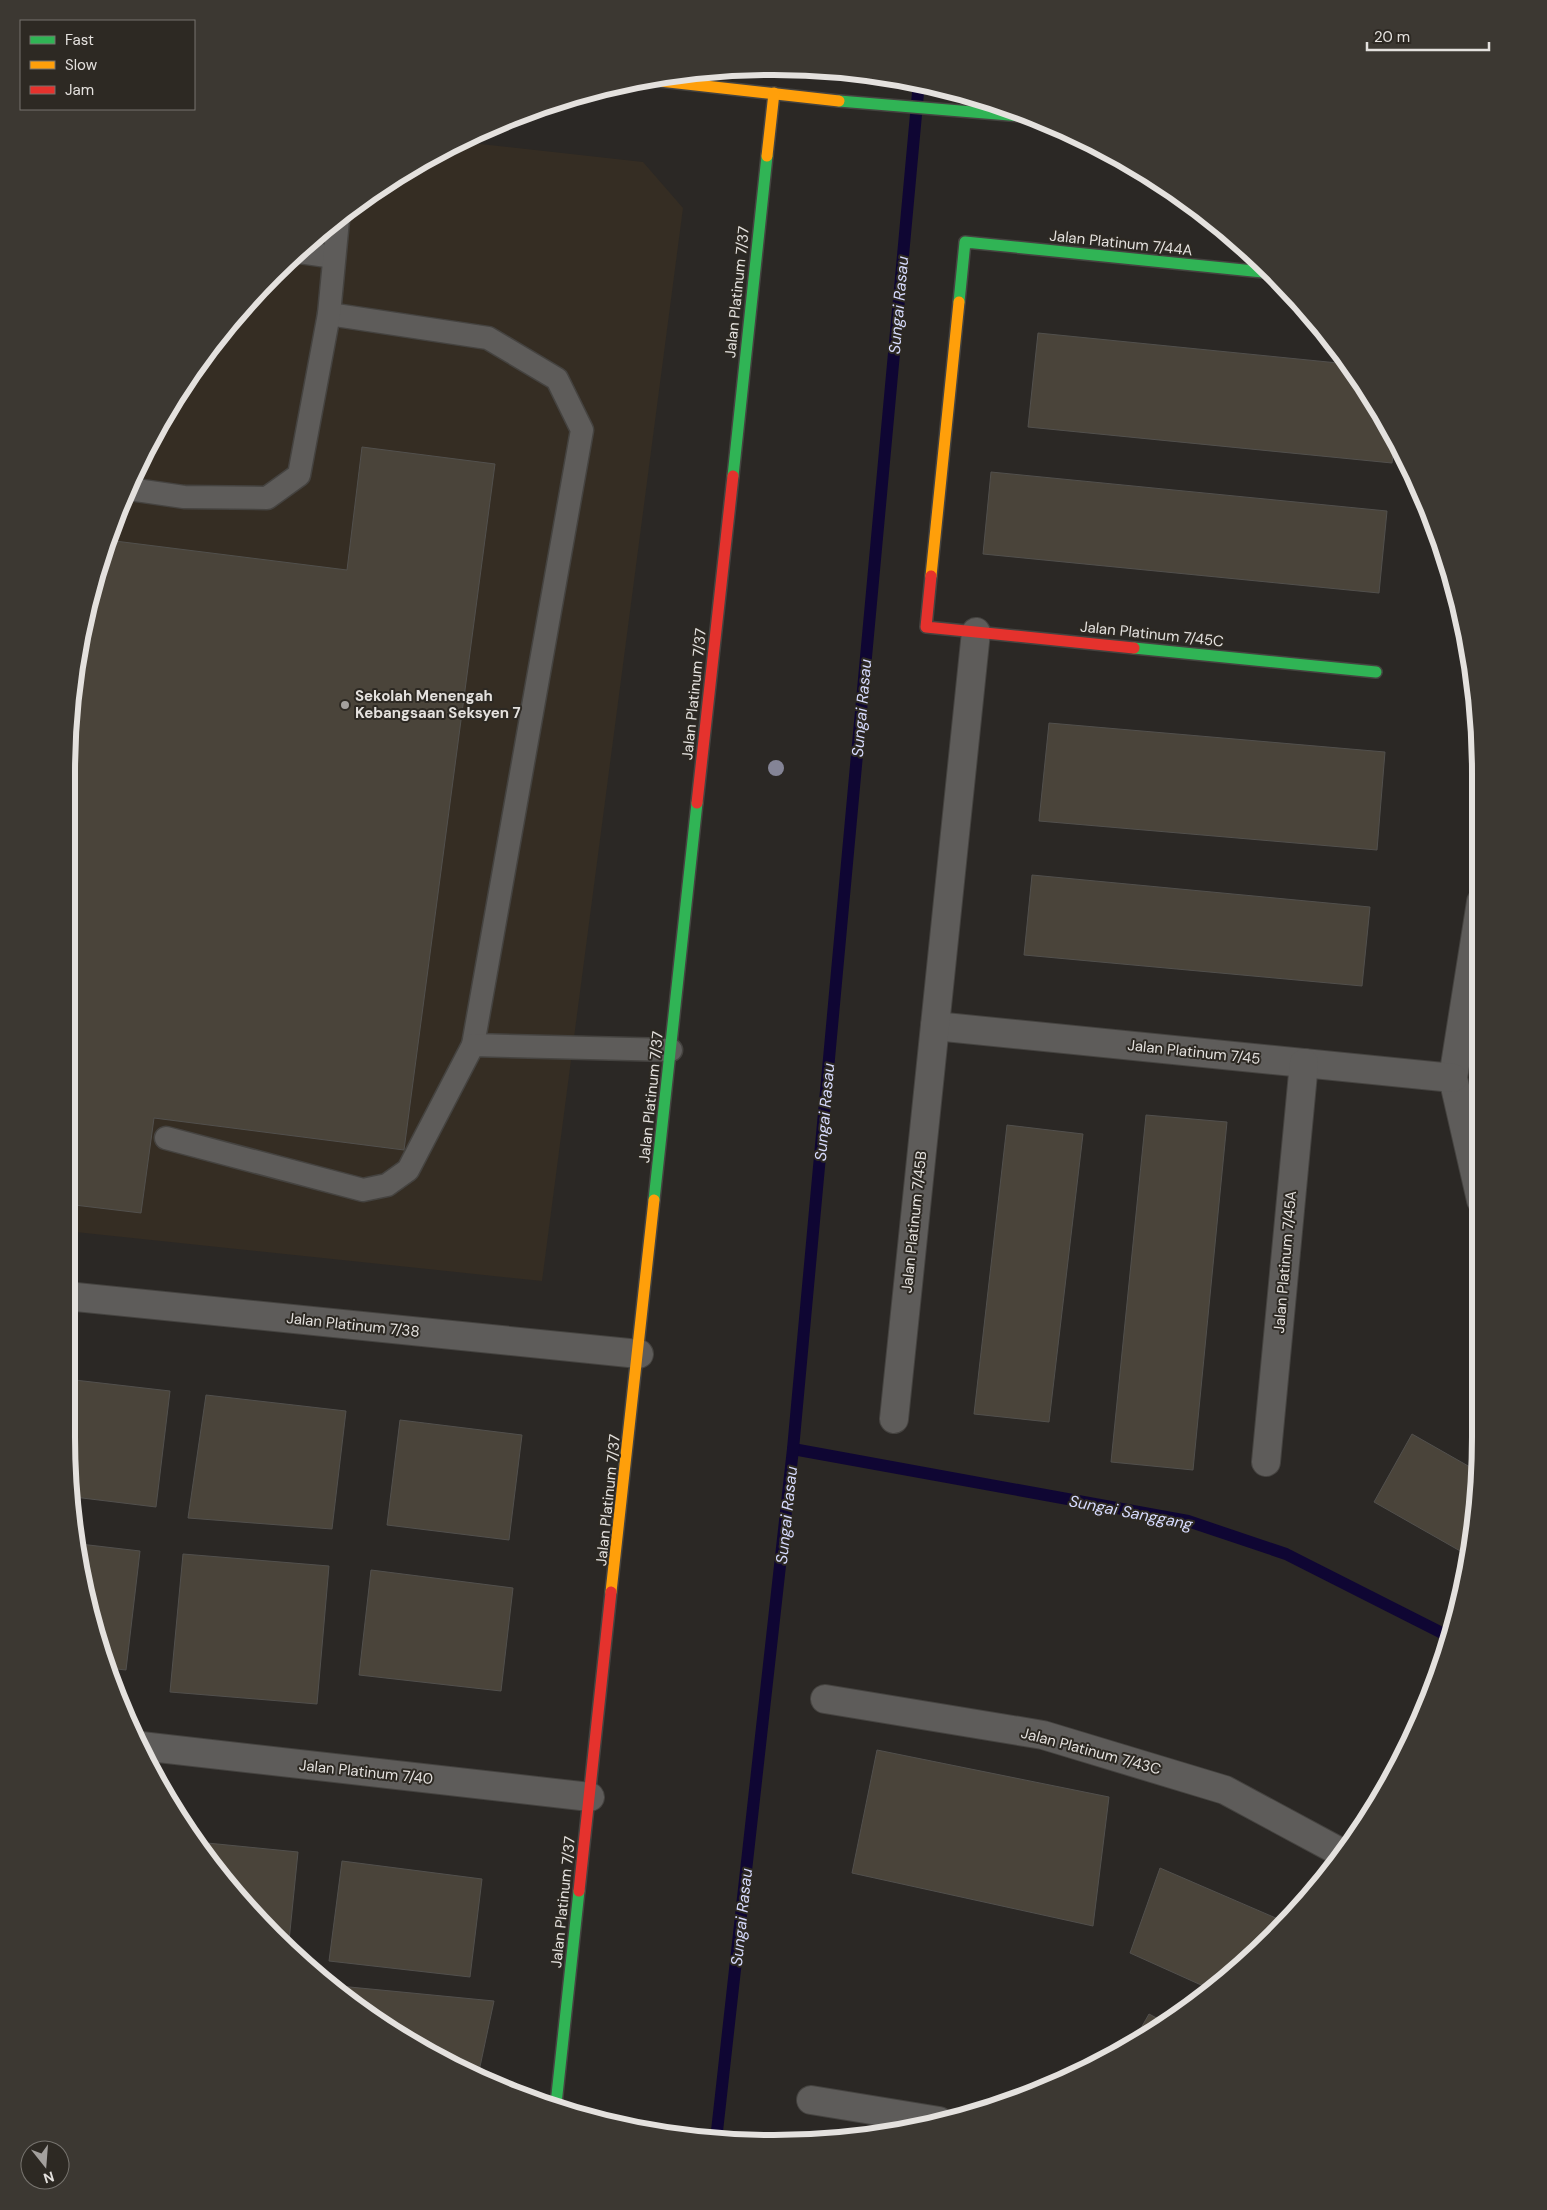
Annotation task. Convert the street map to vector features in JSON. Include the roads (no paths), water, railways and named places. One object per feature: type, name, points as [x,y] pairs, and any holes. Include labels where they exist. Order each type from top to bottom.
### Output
[{"type":"street","points":[[687,80],[851,102],[1004,114]]},
{"type":"street","name":"Jalan Platinum 7/37","points":[[556,2100],[672,1050],[774,93]]},
{"type":"street","name":"Jalan Platinum 7/44A","points":[[926,627],[966,242],[1258,272]]},
{"type":"street","name":"Jalan Platinum 7/45C","points":[[926,627],[1376,672]]},
{"type":"street","name":"Jalan Platinum 7/45B","points":[[894,1419],[976,632]]},
{"type":"street","points":[[1472,959],[1453,1078],[1472,1161]]},
{"type":"street","name":"Jalan Platinum 7/45","points":[[935,1026],[1453,1078]]},
{"type":"street","name":"Jalan Platinum 7/45A","points":[[1266,1462],[1304,1063]]},
{"type":"street","name":"Jalan Platinum 7/38","points":[[75,1297],[639,1354]]},
{"type":"street","name":"Jalan Platinum 7/43C","points":[[825,1699],[1043,1735],[1225,1790],[1336,1850]]},
{"type":"street","name":"Jalan Platinum 7/40","points":[[148,1747],[590,1797]]},
{"type":"street","points":[[811,2100],[924,2119]]},
{"type":"lane","points":[[136,490],[184,497],[267,498],[299,475],[329,314],[337,228]]},
{"type":"lane","points":[[307,253],[334,258]]},
{"type":"lane","points":[[166,1138],[363,1190],[388,1186],[408,1170],[473,1045],[582,430],[557,379],[488,338],[329,314]]},
{"type":"lane","points":[[473,1045],[672,1050]]},
{"type":"waterway","name":"Sungai Rasau","points":[[717,2133],[793,1449],[918,90]]},
{"type":"waterway","name":"Sungai Sanggang","points":[[793,1449],[1188,1521],[1286,1554],[1443,1634]]},
{"type":"place","name":"Sekolah Menengah Kebangsaan Seksyen 7","points":[[345,705]]}]
